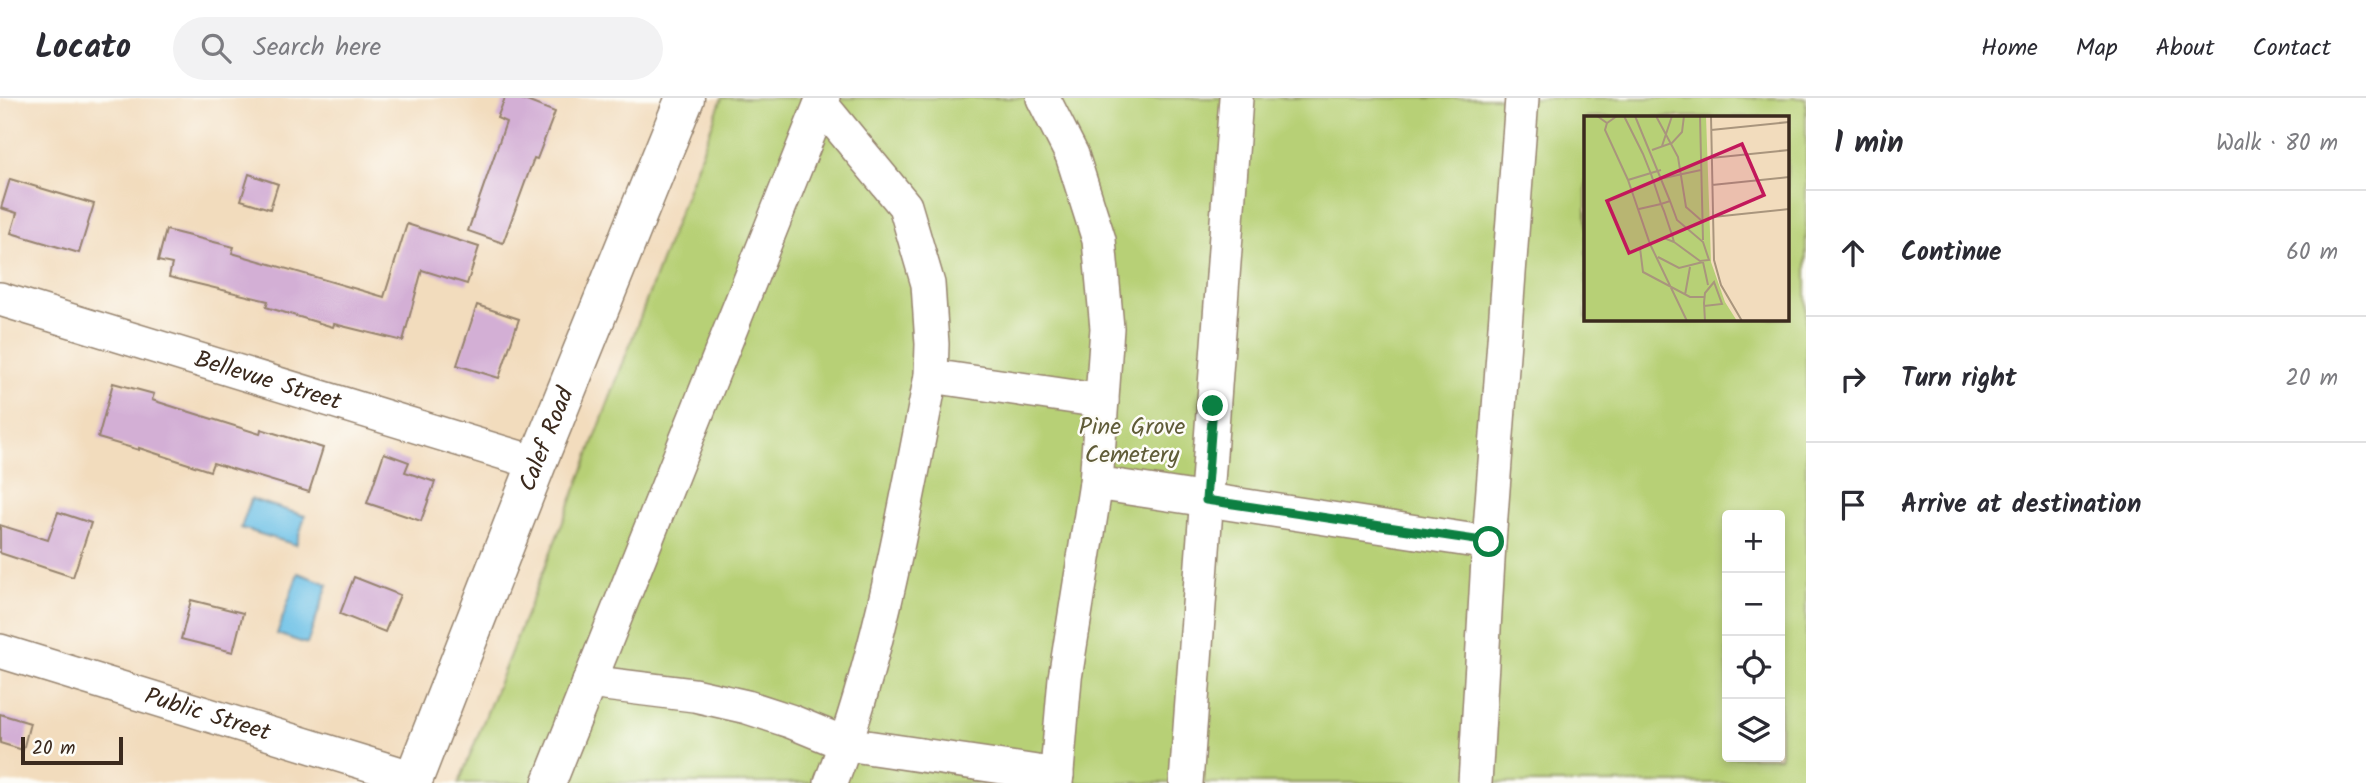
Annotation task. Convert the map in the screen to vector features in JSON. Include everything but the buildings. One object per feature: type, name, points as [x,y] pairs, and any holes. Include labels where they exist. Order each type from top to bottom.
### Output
[{"type":"main road","name":"Calef Road","points":[[413,780],[682,99]]},
{"type":"street","points":[[589,682],[694,695],[747,707],[846,744],[1056,779],[1065,678],[1097,483],[1107,328],[1099,240],[1072,155],[1043,98]]},
{"type":"street","points":[[1186,783],[1236,98]]},
{"type":"street","points":[[1475,783],[1489,542],[1522,98]]},
{"type":"street","points":[[549,783],[822,101],[905,206],[928,284],[932,345],[931,376],[892,578],[846,744],[831,783]]},
{"type":"street","name":"Bellevue Street","points":[[0,299],[537,463]]},
{"type":"street","points":[[931,376],[1102,401]]},
{"type":"street","points":[[1097,483],[1489,542]]},
{"type":"street","name":"Public Street","points":[[0,652],[413,780]]},
{"type":"green space","name":"Pine Grove Cemetery","points":[[722,98],[1806,98],[1806,783],[459,783],[579,481]]},
{"type":"water","points":[[251,499],[305,516],[296,545],[241,528]]},
{"type":"water","points":[[298,573],[328,584],[307,644],[277,634]]},
{"type":"route","points":[[1213,406],[1206,500],[1489,542]]}]
